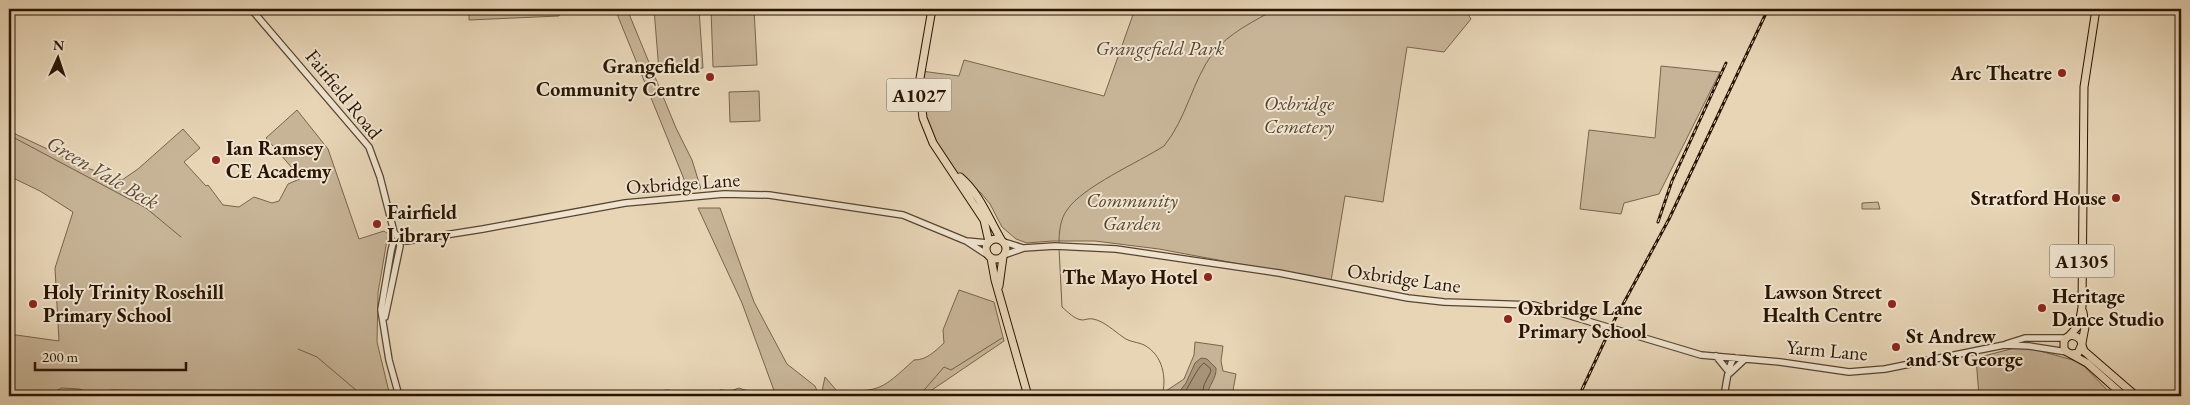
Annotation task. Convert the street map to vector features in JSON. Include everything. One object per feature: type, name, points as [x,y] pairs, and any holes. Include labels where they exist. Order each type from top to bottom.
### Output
[{"type":"main road","name":"A1027","points":[[932,9],[919,84],[919,102],[922,118],[933,143],[984,220],[989,243],[986,249],[990,257],[1028,396]]},
{"type":"main road","name":"A1305","points":[[2067,337],[2079,325],[2082,307],[2084,87],[2096,9]]},
{"type":"main road","name":"A1027","points":[[953,172],[970,186],[981,201],[1006,246],[999,281],[1000,294]]},
{"type":"main road","points":[[989,243],[993,240],[1003,242]]},
{"type":"main road","points":[[990,257],[997,259],[1004,256]]},
{"type":"main road","name":"A1305","points":[[2082,307],[2085,327],[2082,344]]},
{"type":"main road","points":[[2124,396],[2087,363],[2069,353],[2063,345],[2067,337],[2077,336],[2084,351],[2136,396]]},
{"type":"main road","points":[[2069,353],[2078,353],[2082,344]]},
{"type":"street","name":"Fairfield Road","points":[[251,9],[368,147],[380,177],[394,232],[400,239]]},
{"type":"street","name":"Oxbridge Lane","points":[[400,239],[407,241],[443,236],[625,203],[724,194],[787,196],[903,215],[966,241],[990,257]]},
{"type":"street","points":[[399,396],[389,360],[384,323],[400,239]]},
{"type":"street","name":"Oxbridge Lane","points":[[966,241],[989,243]]},
{"type":"street","points":[[1003,242],[1024,248]]},
{"type":"street","name":"Oxbridge Lane","points":[[1024,248],[1064,246],[1116,249],[1279,273],[1408,298],[1444,302],[1534,305],[1691,352],[1734,358]]},
{"type":"street","points":[[1004,256],[1024,248]]},
{"type":"street","name":"Yarm Lane","points":[[1734,358],[1864,372],[2004,345],[2025,338],[2067,337]]},
{"type":"street","name":"Yarm Lane","points":[[2004,345],[2029,346],[2069,353]]},
{"type":"street","points":[[1716,356],[1730,373]]},
{"type":"street","points":[[1724,396],[1730,373],[1730,365],[1734,358]]},
{"type":"street","points":[[1730,373],[1745,359]]},
{"type":"green space","points":[[469,9],[560,9],[559,16],[469,20]]},
{"type":"green space","points":[[615,9],[627,9],[676,128],[692,160],[701,189],[688,189]]},
{"type":"green space","points":[[654,9],[699,9],[703,68],[659,71]]},
{"type":"green space","points":[[711,9],[754,9],[757,65],[713,67]]},
{"type":"green space","points":[[1135,9],[1465,9],[1471,19],[1444,52],[1407,47],[1383,202],[1345,196],[1331,281],[1159,249],[1095,241],[1027,243],[1016,239],[1002,227],[990,204],[981,193],[947,165],[923,118],[921,71],[959,76],[964,60],[1104,96]]},
{"type":"green space","points":[[1661,66],[1720,72],[1659,194],[1624,203],[1621,214],[1580,209],[1589,130],[1655,138]]},
{"type":"green space","points":[[759,91],[760,121],[730,122],[729,92]]},
{"type":"green space","points":[[297,110],[328,149],[359,239],[384,231],[388,234],[378,293],[377,342],[390,396],[9,396],[9,334],[59,341],[55,268],[73,212],[40,191],[9,176],[9,131],[90,169],[122,180],[138,169],[183,129],[200,148],[184,162],[206,186],[208,185],[223,205],[239,207],[254,197],[272,203],[279,201],[288,184],[309,175],[308,171],[293,169],[266,138]]},
{"type":"green space","points":[[1878,202],[1880,209],[1862,209],[1862,203]]},
{"type":"green space","points":[[698,208],[720,208],[754,302],[787,364],[815,386],[819,396],[776,396],[742,303]]},
{"type":"green space","points":[[959,290],[994,302],[1004,341],[923,396],[821,396],[825,377],[837,391],[872,389],[887,383],[914,360],[927,357],[934,352],[944,343],[943,330]]},
{"type":"green space","points":[[1195,342],[1223,346],[1221,361],[1223,371],[1236,374],[1232,396],[1165,396],[1166,391],[1184,379],[1194,355]]},
{"type":"green space","points":[[2022,346],[2080,362],[2113,396],[1979,396],[1976,358]]},
{"type":"water","points":[[1201,358],[1207,359],[1216,368],[1207,396],[1176,396],[1186,383],[1195,363]]},
{"type":"waterway","points":[[1059,244],[1061,222],[1074,201],[1112,175],[1164,146],[1178,124],[1200,75],[1213,53],[1234,33],[1276,9]]},
{"type":"waterway","name":"Green Vale Beck","points":[[9,135],[146,208],[181,237]]},
{"type":"waterway","points":[[1059,248],[1062,307],[1076,318],[1097,320],[1125,339],[1150,349],[1156,355],[1164,375],[1162,396]]},
{"type":"waterway","points":[[919,396],[944,367],[951,370],[1002,338]]},
{"type":"waterway","points":[[298,349],[317,357],[363,396]]},
{"type":"waterway","points":[[48,396],[61,388],[79,389],[91,393],[112,390],[148,391],[160,396]]},
{"type":"waterway","points":[[633,396],[667,390],[712,395],[720,390],[731,391],[739,388],[764,396]]},
{"type":"waterway","points":[[900,396],[912,396]]},
{"type":"railway","points":[[1579,396],[1614,321],[1669,219],[1768,9]]},
{"type":"railway","points":[[1658,222],[1672,181],[1726,63]]},
{"type":"place","name":"Arc Theatre","points":[[2062,73]]},
{"type":"place","name":"Grangefield Community Centre","points":[[710,77]]},
{"type":"place","name":"Ian Ramsey CE Academy","points":[[216,160]]},
{"type":"place","name":"Stratford House","points":[[2116,198]]},
{"type":"place","name":"Fairfield Library","points":[[377,224]]},
{"type":"place","name":"The Mayo Hotel","points":[[1208,277]]},
{"type":"place","name":"Holy Trinity Rosehill Primary School","points":[[33,304]]},
{"type":"place","name":"Lawson Street Health Centre","points":[[1892,304]]},
{"type":"place","name":"Heritage Dance Studio","points":[[2042,308]]},
{"type":"place","name":"Oxbridge Lane Primary School","points":[[1508,319]]},
{"type":"place","name":"St Andrew and St George","points":[[1896,347]]},
{"type":"park label","name":"Grangefield Park","points":[[1160,48]]},
{"type":"park label","name":"Oxbridge Cemetery","points":[[1299,114]]},
{"type":"park label","name":"Community Garden","points":[[1132,212]]}]
